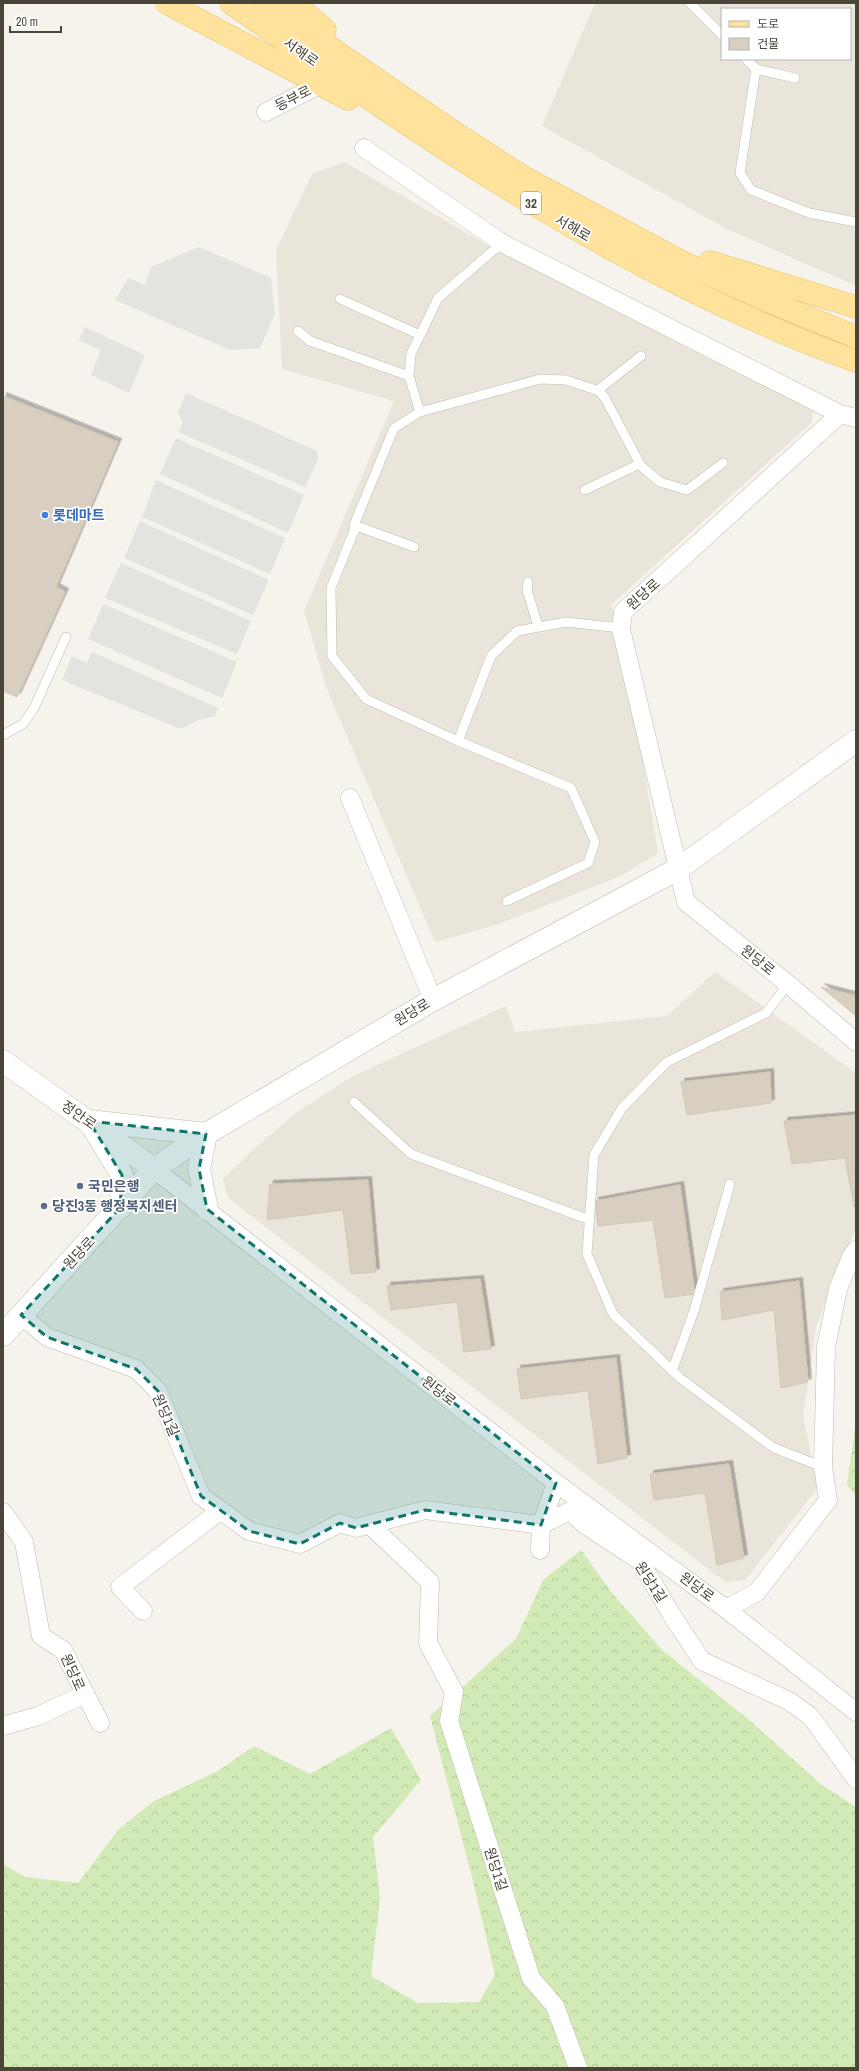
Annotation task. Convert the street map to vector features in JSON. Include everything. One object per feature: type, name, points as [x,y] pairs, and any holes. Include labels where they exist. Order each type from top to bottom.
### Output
[{"type":"main road","points":[[167,3],[450,153]]},
{"type":"main road","name":"서해로","points":[[231,3],[450,153],[531,203],[615,252],[696,293],[776,330],[856,361]]},
{"type":"main road","name":"서해로","points":[[265,3],[428,115],[525,178],[678,260],[763,299],[856,336]]},
{"type":"main road","points":[[294,3],[428,115]]},
{"type":"main road","points":[[605,222],[708,262],[856,307]]},
{"type":"street","name":"동부로","points":[[266,112],[321,84]]},
{"type":"street","points":[[364,148],[502,243],[848,416]]},
{"type":"street","name":"원당로","points":[[848,416],[624,612],[621,628],[686,902],[788,984],[856,1042]]},
{"type":"street","name":"원당로","points":[[3,1335],[154,1169],[206,1134],[433,1000],[678,869],[856,741]]},
{"type":"street","points":[[350,798],[433,1000]]},
{"type":"street","name":"정안로","points":[[3,1061],[154,1169]]},
{"type":"street","points":[[89,1122],[206,1134],[199,1170],[208,1209]]},
{"type":"street","points":[[89,1122],[122,1175],[120,1208]]},
{"type":"street","name":"원당로","points":[[154,1169],[208,1209],[556,1483],[726,1609],[856,1712]]},
{"type":"street","points":[[726,1609],[757,1592],[828,1500],[822,1467],[826,1347],[838,1289],[852,1254],[856,1250]]},
{"type":"street","name":"원당1길","points":[[21,1315],[47,1337],[136,1369],[158,1391],[202,1496],[248,1531],[300,1544],[340,1523],[356,1528],[425,1510],[541,1525],[570,1511],[584,1524],[640,1561],[673,1617],[702,1661],[789,1701],[811,1717],[856,1779]]},
{"type":"street","points":[[540,1550],[541,1525],[556,1483]]},
{"type":"street","points":[[143,1611],[120,1587],[220,1511]]},
{"type":"street","name":"원당로","points":[[3,1512],[24,1542],[41,1636],[63,1650],[85,1694],[38,1716],[3,1726]]},
{"type":"street","name":"원당1길","points":[[369,1524],[430,1582],[428,1643],[454,1692],[449,1721],[531,1978],[555,2006],[578,2068]]},
{"type":"street","points":[[85,1694],[100,1724]]},
{"type":"lane","points":[[690,3],[721,34]]},
{"type":"lane","points":[[747,60],[756,69],[795,78]]},
{"type":"lane","points":[[756,69],[740,173],[750,190],[810,213],[856,222]]},
{"type":"lane","points":[[420,412],[409,376],[411,354],[420,335],[438,298],[502,243]]},
{"type":"lane","points":[[340,299],[420,335]]},
{"type":"lane","points":[[298,331],[310,341],[409,376]]},
{"type":"lane","points":[[599,391],[598,390],[641,356]]},
{"type":"lane","points":[[507,901],[588,863],[595,842],[571,788],[458,741],[366,699],[332,656],[331,588],[356,526],[354,525],[394,428],[420,412],[540,379],[566,380],[599,391],[605,398],[641,466],[660,482],[687,490],[723,463]]},
{"type":"lane","points":[[585,490],[639,464],[641,466]]},
{"type":"lane","points":[[356,526],[414,547]]},
{"type":"lane","points":[[528,582],[527,590],[538,626]]},
{"type":"lane","points":[[458,741],[491,656],[518,631],[538,626],[566,622],[621,628]]},
{"type":"lane","points":[[3,734],[23,724],[34,708],[66,637]]},
{"type":"lane","points":[[788,984],[766,1013],[667,1062],[622,1108],[594,1155],[587,1254],[613,1314],[672,1371],[774,1448],[822,1467]]},
{"type":"lane","points":[[354,1102],[411,1154],[590,1220]]},
{"type":"lane","points":[[672,1371],[694,1311],[730,1184]]},
{"type":"highlighted area","points":[[89,1121],[206,1134],[199,1169],[207,1209],[556,1483],[541,1525],[425,1510],[356,1528],[340,1523],[300,1544],[249,1531],[201,1496],[158,1391],[136,1369],[47,1337],[21,1315],[120,1208],[122,1175]]},
{"type":"shaded area","points":[[595,3],[856,3],[856,286],[727,229],[542,126]]},
{"type":"shaded area","points":[[344,162],[508,257],[813,411],[812,422],[611,605],[621,628],[658,853],[621,876],[496,925],[435,942],[326,687],[304,611],[394,401],[282,369],[276,250],[312,174]]},
{"type":"shaded area","points":[[199,247],[271,278],[275,314],[260,348],[230,350],[115,300],[128,278],[145,285],[151,267]]},
{"type":"shaded area","points":[[85,327],[145,355],[129,393],[91,375],[101,350],[79,340]]},
{"type":"shaded area","points":[[186,393],[317,451],[318,459],[305,487],[178,432],[183,423],[178,412]]},
{"type":"shaded area","points":[[176,438],[304,495],[288,533],[160,474]]},
{"type":"shaded area","points":[[156,480],[285,538],[270,574],[142,517]]},
{"type":"shaded area","points":[[140,521],[269,580],[253,615],[124,558]]},
{"type":"shaded area","points":[[121,563],[251,621],[237,654],[105,598]]},
{"type":"shaded area","points":[[103,604],[237,662],[222,698],[88,639]]},
{"type":"shaded area","points":[[92,652],[218,708],[215,716],[198,720],[181,729],[62,680],[72,656],[87,663]]},
{"type":"shaded area","points":[[715,972],[856,1073],[856,1230],[844,1253],[816,1327],[803,1416],[818,1488],[745,1580],[725,1582],[228,1198],[223,1179],[255,1148],[297,1112],[353,1076],[506,1006],[515,1032],[667,1016]]},
{"type":"green space","points":[[856,1421],[856,1495],[847,1485]]},
{"type":"green space","points":[[581,1550],[612,1593],[662,1650],[748,1719],[823,1786],[856,1807],[856,2068],[3,2068],[3,1864],[25,1877],[78,1883],[118,1830],[154,1801],[218,1771],[254,1746],[310,1774],[391,1728],[421,1780],[373,1837],[380,1899],[371,1976],[418,2003],[479,2002],[495,1975],[471,1873],[430,1716],[516,1639],[543,1580]]},
{"type":"building","name":"롯데마트","points":[[3,396],[118,442],[56,587],[65,592],[17,697],[3,691]]},
{"type":"building","points":[[821,987],[856,996],[856,1016]]},
{"type":"building","points":[[770,1072],[771,1103],[687,1115],[681,1082]]},
{"type":"building","points":[[856,1115],[856,1207],[854,1207],[845,1158],[792,1164],[784,1121]]},
{"type":"building","points":[[368,1180],[376,1272],[351,1274],[343,1210],[267,1220],[270,1184]]},
{"type":"building","points":[[680,1185],[695,1294],[665,1298],[653,1220],[598,1226],[595,1201]]},
{"type":"building","points":[[480,1279],[491,1349],[464,1352],[457,1302],[391,1310],[387,1286]]},
{"type":"building","points":[[799,1281],[808,1382],[781,1388],[774,1310],[722,1320],[720,1292]]},
{"type":"building","points":[[616,1358],[627,1458],[598,1464],[588,1391],[521,1399],[517,1369]]},
{"type":"building","points":[[729,1464],[744,1558],[717,1565],[705,1493],[654,1500],[650,1474]]},
{"type":"place","name":"롯데마트","points":[[45,515]]},
{"type":"place","name":"국민은행","points":[[80,1186]]},
{"type":"place","name":"당진3동 행정복지센터","points":[[44,1206]]}]
